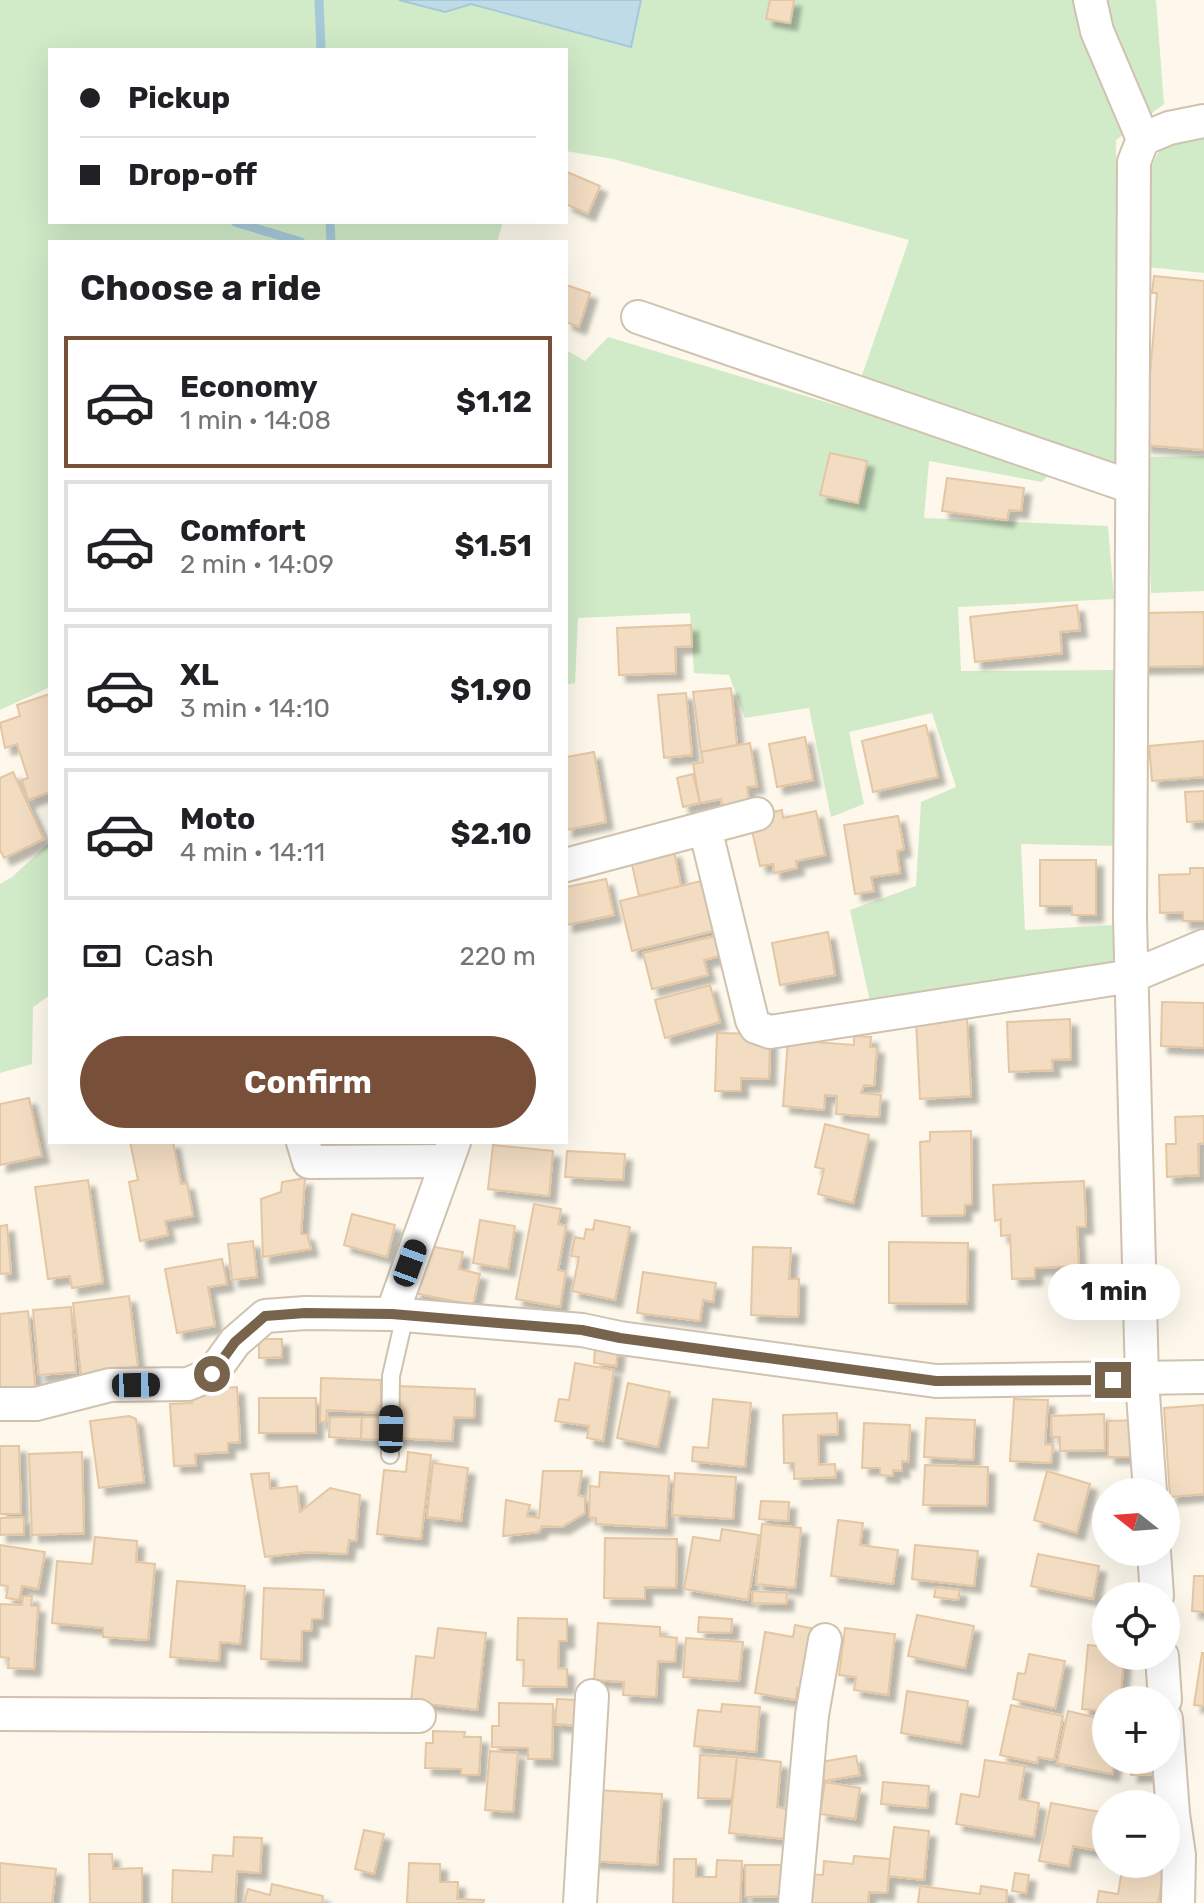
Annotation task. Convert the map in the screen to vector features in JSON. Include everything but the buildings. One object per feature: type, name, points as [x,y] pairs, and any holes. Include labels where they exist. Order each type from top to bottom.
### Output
[{"type":"street","points":[[1090,0],[1097,31],[1143,139],[1134,162],[1132,976],[1142,1380],[1149,1478]]},
{"type":"street","points":[[1143,139],[1169,128],[1204,121]]},
{"type":"street","points":[[638,317],[1132,487]]},
{"type":"street","points":[[568,864],[757,814]]},
{"type":"street","points":[[705,828],[752,1020],[756,1027],[770,1032],[1132,976],[1204,946]]},
{"type":"street","points":[[304,1144],[309,1162],[451,1151],[398,1315]]},
{"type":"street","points":[[0,1404],[36,1404],[110,1385],[188,1384],[212,1374],[235,1342],[265,1316],[305,1313],[398,1315],[582,1330],[620,1338],[936,1381],[1204,1377]]},
{"type":"street","points":[[795,1903],[812,1715],[825,1640]]},
{"type":"street","points":[[580,1903],[592,1696]]},
{"type":"street","points":[[0,1714],[419,1716]]},
{"type":"street","points":[[1170,1774],[1179,1855],[1178,1903]]},
{"type":"lane","points":[[390,1455],[391,1376],[398,1315]]},
{"type":"green space","points":[[0,0],[1156,0],[1164,104],[1116,140],[1117,471],[860,381],[909,240],[613,159],[568,151],[568,48],[48,48],[48,224],[502,224],[498,240],[48,240],[48,688],[0,710]]},
{"type":"green space","points":[[1204,136],[1204,273],[1148,267],[1148,174],[1162,145]]},
{"type":"green space","points":[[608,337],[1054,470],[1042,482],[929,461],[924,518],[1108,526],[1114,599],[958,607],[961,671],[1116,670],[1119,846],[1021,844],[1025,930],[1113,925],[1117,963],[870,1002],[850,910],[916,886],[921,802],[956,787],[932,713],[849,732],[864,804],[831,817],[809,708],[745,718],[729,675],[694,673],[690,613],[578,618],[575,683],[568,685],[568,351],[585,361]]},
{"type":"green space","points":[[1204,456],[1204,591],[1151,593],[1146,457]]},
{"type":"green space","points":[[48,844],[48,996],[33,1007],[32,1064],[0,1073],[0,884]]},
{"type":"water","points":[[399,0],[641,0],[631,47],[471,4],[445,12]]},
{"type":"waterway","points":[[319,0],[321,48]]},
{"type":"waterway","points":[[242,224],[294,240]]},
{"type":"waterway","points":[[330,224],[331,240]]},
{"type":"route","points":[[212,1374],[235,1342],[265,1316],[305,1313],[392,1314],[582,1330],[620,1338],[936,1381],[1113,1380]]}]
